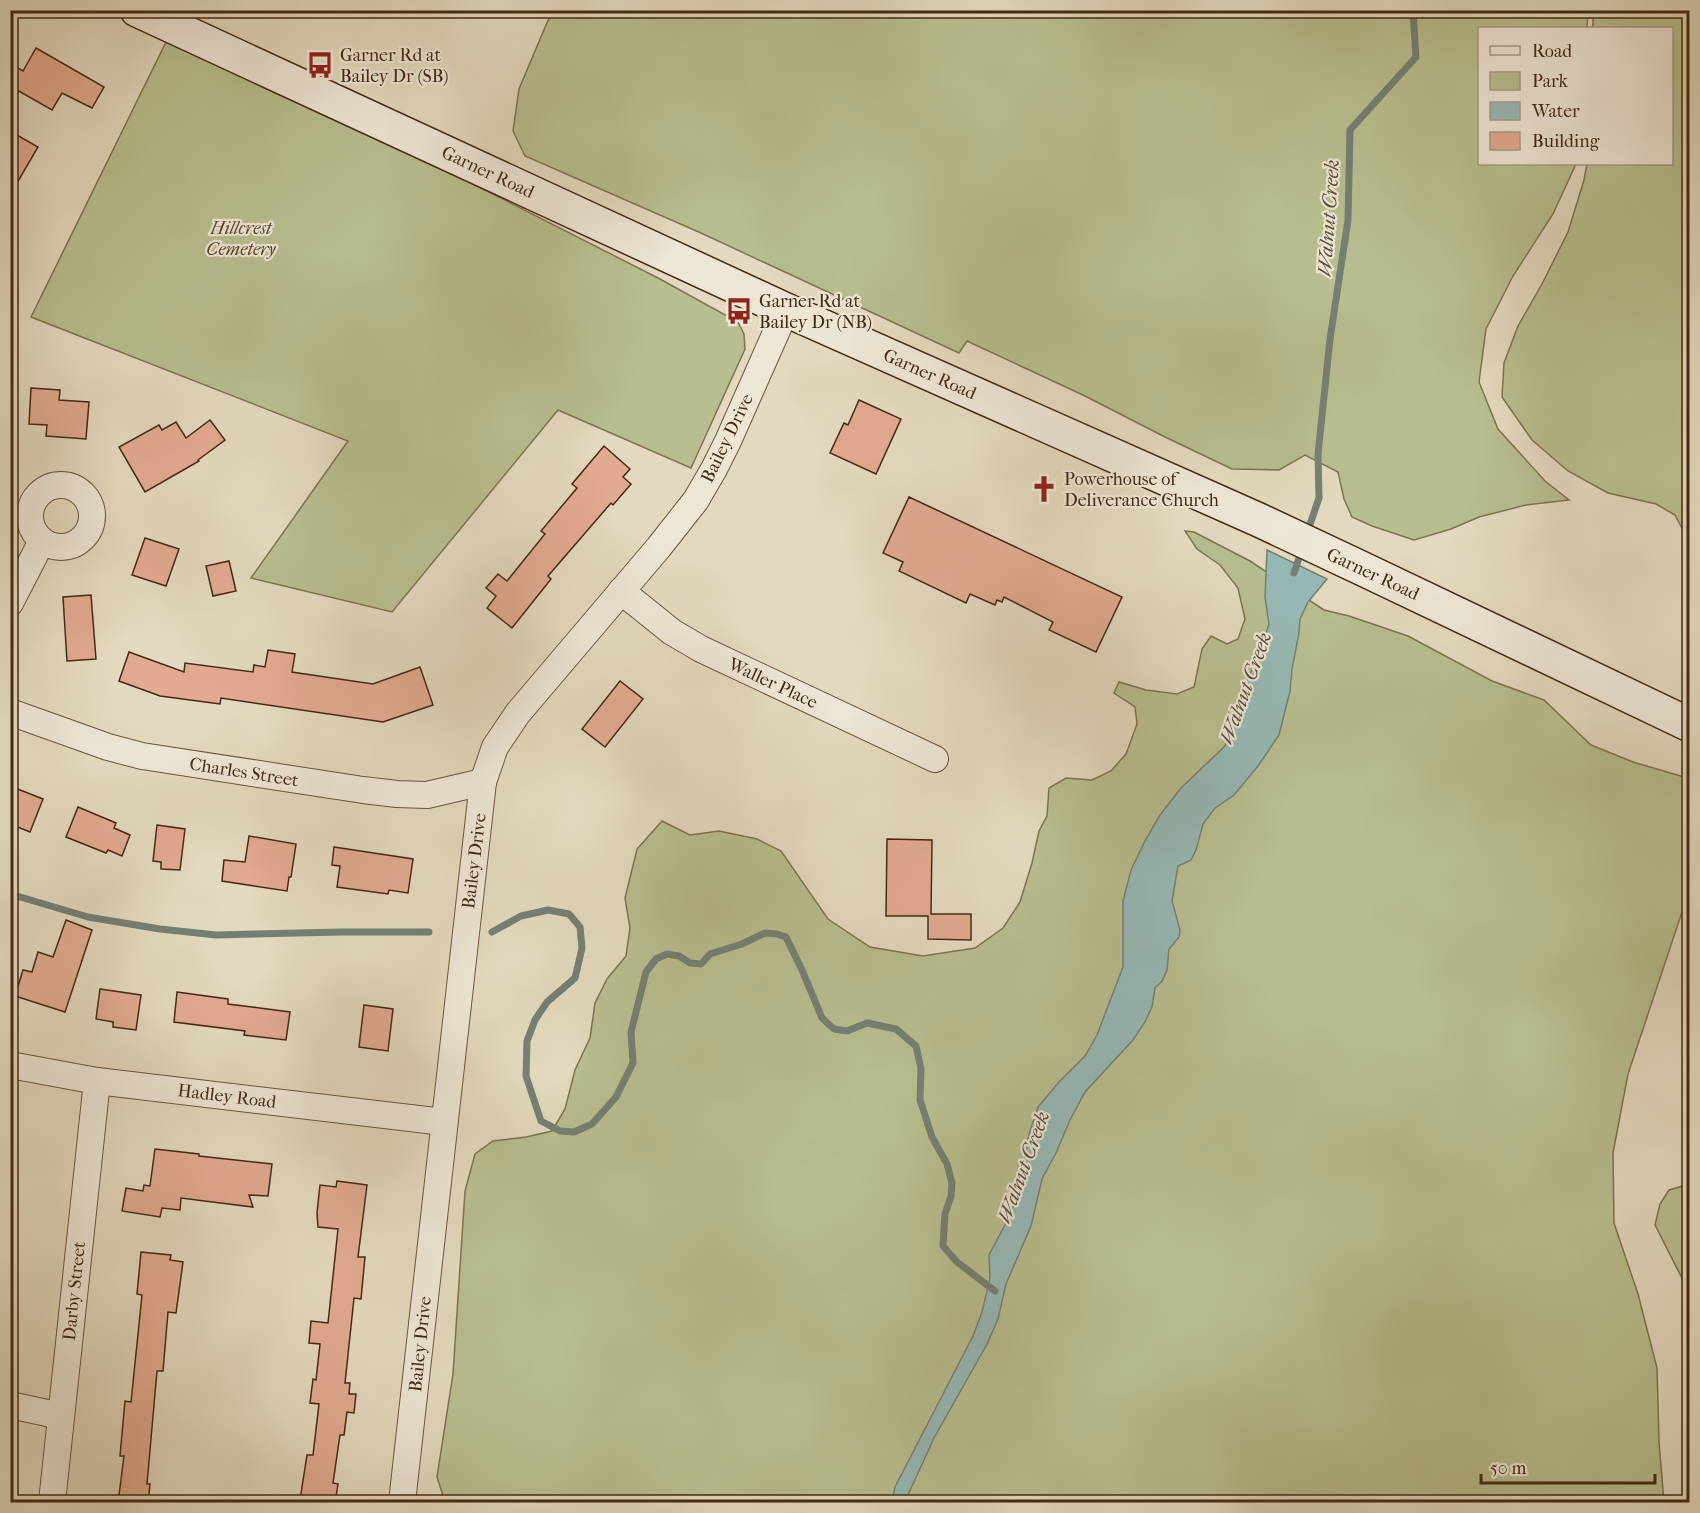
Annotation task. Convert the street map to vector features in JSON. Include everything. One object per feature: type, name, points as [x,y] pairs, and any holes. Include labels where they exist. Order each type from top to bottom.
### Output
[{"type":"main road","name":"Garner Road","points":[[137,10],[786,310],[1259,520],[1689,724]]},
{"type":"street","name":"Bailey Drive","points":[[402,1503],[483,782],[495,747],[518,713],[696,500],[714,469],[786,310]]},
{"type":"street","points":[[10,603],[42,542]]},
{"type":"street","name":"Waller Place","points":[[621,591],[672,632],[701,649],[934,759]]},
{"type":"street","name":"Charles Street","points":[[10,712],[108,747],[142,756],[352,788],[427,795],[483,782]]},
{"type":"street","name":"Hadley Road","points":[[10,1065],[97,1081],[444,1122]]},
{"type":"street","name":"Darby Street","points":[[52,1503],[97,1081]]},
{"type":"street","points":[[10,1405],[61,1416]]},
{"type":"green space","points":[[552,11],[1588,11],[1587,27],[1478,27],[1478,165],[1576,165],[1553,214],[1513,276],[1486,329],[1479,382],[1498,429],[1545,481],[1569,500],[1526,505],[1479,517],[1451,529],[1414,540],[1372,526],[1352,517],[1344,499],[1338,472],[1305,455],[1279,470],[1232,469],[1083,395],[967,341],[959,353],[701,233],[525,156],[513,131],[519,89]]},
{"type":"green space","points":[[1597,11],[1689,11],[1689,565],[1687,538],[1675,515],[1656,504],[1608,493],[1568,471],[1532,440],[1502,397],[1504,363],[1518,326],[1568,232],[1587,165],[1673,165],[1673,27],[1593,27],[1593,19]]},
{"type":"green space","name":"Hillcrest Cemetery","points":[[167,40],[414,154],[660,279],[738,322],[744,334],[745,349],[691,468],[558,410],[392,612],[251,578],[348,441],[31,317]]},
{"type":"green space","points":[[1185,531],[1194,532],[1250,561],[1324,610],[1408,636],[1492,681],[1544,700],[1591,745],[1633,762],[1684,777],[1689,781],[1689,891],[1628,1074],[1613,1153],[1614,1223],[1638,1294],[1657,1368],[1659,1442],[1664,1502],[445,1502],[437,1477],[453,1374],[465,1191],[475,1154],[493,1141],[552,1131],[565,1109],[575,1070],[590,1038],[595,1003],[607,979],[626,956],[630,928],[625,898],[637,849],[662,821],[690,835],[719,831],[757,839],[781,851],[828,919],[870,947],[923,956],[975,948],[1003,928],[1020,902],[1039,831],[1047,816],[1049,788],[1066,778],[1092,780],[1111,771],[1126,754],[1137,724],[1135,707],[1114,693],[1119,682],[1146,690],[1177,694],[1194,687],[1202,649],[1211,636],[1227,644],[1238,639],[1245,619],[1238,588],[1220,565],[1197,549]]},
{"type":"green space","points":[[1689,1179],[1689,1292],[1655,1225],[1660,1204],[1669,1190],[1686,1185]]},
{"type":"water","points":[[1267,550],[1327,579],[1308,602],[1300,619],[1290,691],[1279,735],[1258,766],[1234,795],[1215,808],[1203,824],[1191,860],[1178,866],[1172,901],[1180,930],[1179,937],[1169,949],[1167,970],[1162,981],[1155,988],[1152,1007],[1133,1040],[1085,1092],[1070,1120],[1042,1179],[1031,1226],[1006,1284],[998,1319],[987,1344],[934,1438],[906,1502],[892,1502],[895,1487],[973,1336],[982,1312],[990,1278],[989,1255],[1018,1195],[1029,1134],[1038,1107],[1085,1056],[1097,1035],[1123,967],[1123,901],[1131,870],[1160,815],[1181,788],[1224,747],[1233,732],[1236,711],[1243,689],[1260,653],[1269,624],[1265,597]]},
{"type":"building","points":[[36,48],[104,87],[92,108],[62,93],[52,110],[10,86],[10,80],[18,68],[23,71]]},
{"type":"building","points":[[10,131],[38,147],[10,195]]},
{"type":"building","points":[[31,388],[60,390],[59,400],[89,402],[86,439],[46,436],[47,425],[29,424]]},
{"type":"building","points":[[859,400],[901,419],[876,474],[830,453],[844,423],[848,425]]},
{"type":"building","points":[[210,420],[225,440],[199,461],[145,492],[119,447],[159,425],[162,430],[176,422],[186,438]]},
{"type":"building","points":[[604,446],[630,469],[623,477],[631,484],[613,505],[611,503],[548,576],[551,579],[512,628],[487,608],[496,596],[486,588],[498,574],[507,581],[545,534],[541,531],[577,488],[572,484]]},
{"type":"building","points":[[909,497],[1122,597],[1096,652],[1049,630],[1053,622],[1004,597],[1002,602],[997,600],[995,605],[970,594],[966,603],[899,571],[903,562],[883,553]]},
{"type":"building","points":[[145,538],[179,549],[166,586],[132,575]]},
{"type":"building","points":[[229,561],[236,591],[213,596],[206,566]]},
{"type":"building","points":[[91,595],[96,659],[67,661],[63,597]]},
{"type":"building","points":[[268,650],[295,654],[292,672],[373,684],[420,667],[433,705],[383,722],[221,698],[220,704],[160,696],[119,681],[129,652],[184,672],[185,663],[253,672],[254,665],[265,667]]},
{"type":"building","points":[[620,681],[643,699],[605,747],[582,729]]},
{"type":"building","points":[[10,786],[43,799],[30,832],[10,824]]},
{"type":"building","points":[[78,807],[116,823],[114,828],[130,835],[122,856],[108,850],[106,853],[66,837]]},
{"type":"building","points":[[157,825],[185,829],[180,870],[161,869],[161,862],[153,861]]},
{"type":"building","points":[[249,836],[296,844],[287,891],[222,881],[224,860],[245,862]]},
{"type":"building","points":[[887,839],[932,840],[931,914],[971,914],[971,940],[928,939],[928,916],[886,916]]},
{"type":"building","points":[[334,847],[413,859],[408,893],[389,890],[388,894],[337,887],[340,866],[332,865]]},
{"type":"building","points":[[66,920],[92,930],[65,1012],[15,996],[23,970],[32,972],[38,952],[53,957]]},
{"type":"building","points":[[100,989],[141,995],[136,1030],[113,1027],[113,1022],[96,1019]]},
{"type":"building","points":[[177,992],[228,999],[228,1004],[290,1012],[286,1040],[244,1035],[245,1031],[174,1022]]},
{"type":"building","points":[[364,1005],[393,1009],[388,1051],[359,1047]]},
{"type":"building","points":[[155,1149],[272,1164],[268,1196],[249,1195],[253,1207],[181,1198],[180,1210],[162,1208],[160,1217],[122,1211],[126,1188],[143,1191],[144,1185],[150,1186]]},
{"type":"building","points":[[337,1181],[367,1185],[358,1257],[365,1257],[361,1299],[354,1298],[345,1383],[350,1383],[349,1394],[356,1394],[354,1413],[347,1412],[344,1435],[340,1435],[333,1483],[338,1484],[335,1503],[319,1503],[300,1500],[307,1455],[313,1455],[319,1404],[310,1403],[313,1379],[316,1380],[320,1344],[309,1343],[311,1321],[328,1323],[338,1229],[318,1227],[320,1185],[336,1187]]},
{"type":"building","points":[[141,1252],[171,1255],[170,1260],[183,1262],[176,1313],[168,1312],[163,1371],[157,1371],[147,1484],[150,1484],[148,1503],[118,1503],[124,1456],[120,1456],[125,1401],[131,1402],[142,1295],[137,1294]]},
{"type":"waterway","name":"Walnut Creek","points":[[1307,533],[1319,498],[1318,454],[1330,339],[1348,220],[1350,130],[1416,57],[1413,10]]},
{"type":"waterway","name":"Walnut Creek","points":[[1294,573],[1302,549]]},
{"type":"waterway","points":[[10,894],[88,917],[160,929],[216,935],[429,932]]},
{"type":"waterway","points":[[492,932],[521,916],[548,910],[569,914],[580,927],[582,948],[575,978],[547,1002],[535,1020],[527,1041],[526,1076],[541,1121],[560,1131],[574,1132],[592,1124],[616,1097],[633,1063],[631,1032],[646,972],[656,959],[667,954],[679,956],[690,963],[701,964],[710,954],[742,944],[765,933],[786,937],[822,1018],[834,1029],[847,1031],[867,1023],[896,1029],[916,1046],[921,1069],[920,1100],[932,1137],[947,1164],[952,1183],[951,1196],[945,1214],[943,1246],[957,1262],[995,1291]]},
{"type":"place","name":"Garner Rd at Bailey Dr (SB)","points":[[320,65]]},
{"type":"place","name":"Garner Rd at Bailey Dr (NB)","points":[[739,311]]},
{"type":"place","name":"Powerhouse of Deliverance Church","points":[[1044,489]]}]
